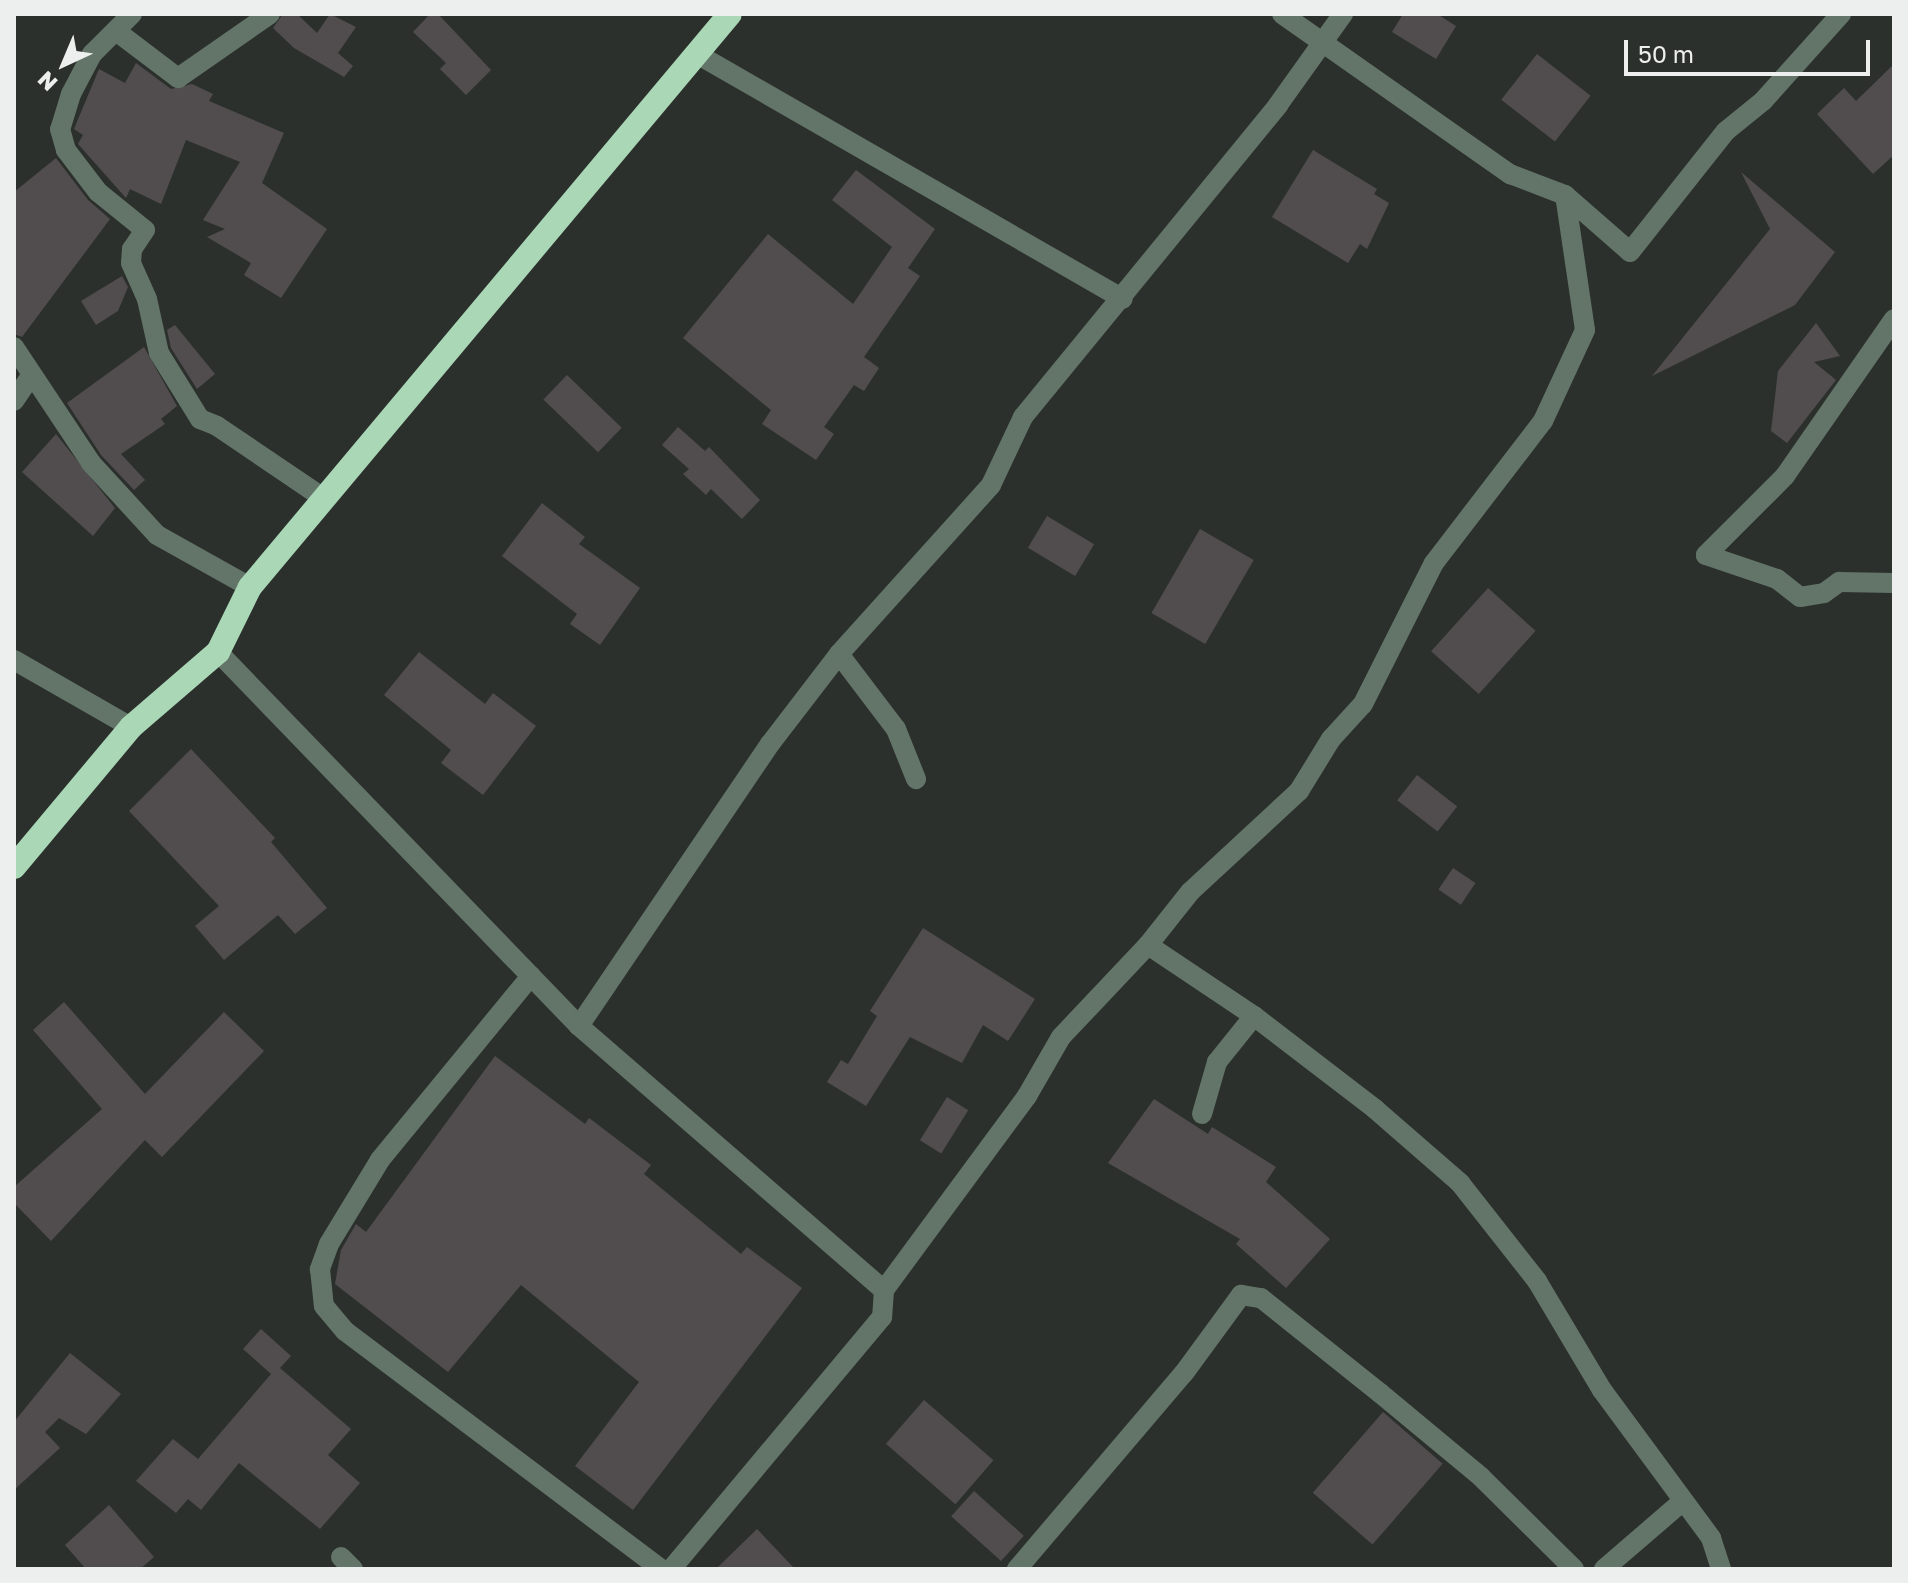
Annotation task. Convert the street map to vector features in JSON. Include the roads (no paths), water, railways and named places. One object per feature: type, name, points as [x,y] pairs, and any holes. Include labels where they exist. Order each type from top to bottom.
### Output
[{"type":"highway","points":[[14,867],[131,727],[218,652],[250,587],[730,14]]},
{"type":"street","points":[[132,14],[92,54],[71,94],[60,129],[66,150],[98,192],[145,230],[132,249],[131,263],[147,299],[159,353],[200,419],[217,426],[325,499]]},
{"type":"street","points":[[116,31],[178,78],[270,14]]},
{"type":"street","points":[[1282,14],[1510,174],[1565,195],[1630,252],[1726,131],[1763,101],[1841,14]]},
{"type":"street","points":[[579,1026],[770,744],[839,654],[991,485],[1023,417],[1123,299],[1343,14]]},
{"type":"street","points":[[697,54],[1123,299]]},
{"type":"street","points":[[671,1569],[882,1317],[884,1290],[1027,1096],[1061,1037],[1148,945],[1190,892],[1299,791],[1331,739],[1363,704],[1434,563],[1543,421],[1585,330],[1565,195]]},
{"type":"street","points":[[1894,319],[1785,476],[1706,555],[1777,579],[1800,597],[1824,593],[1839,582],[1894,583]]},
{"type":"street","points":[[14,347],[30,377],[91,463],[157,535],[250,587]]},
{"type":"street","points":[[14,401],[30,377]]},
{"type":"street","points":[[218,652],[579,1026],[884,1290]]},
{"type":"street","points":[[839,654],[896,729],[916,779]]},
{"type":"street","points":[[14,660],[131,727]]},
{"type":"street","points":[[1148,945],[1254,1016],[1375,1109],[1460,1183],[1537,1281],[1602,1390],[1711,1538],[1721,1569]]},
{"type":"street","points":[[531,976],[380,1160],[329,1244],[320,1269],[324,1306],[345,1331],[661,1569]]},
{"type":"street","points":[[1202,1114],[1217,1062],[1254,1016]]},
{"type":"street","points":[[1017,1569],[1184,1373],[1241,1295],[1261,1298],[1380,1393],[1481,1477],[1574,1569]]},
{"type":"street","points":[[1604,1569],[1683,1501]]}]
